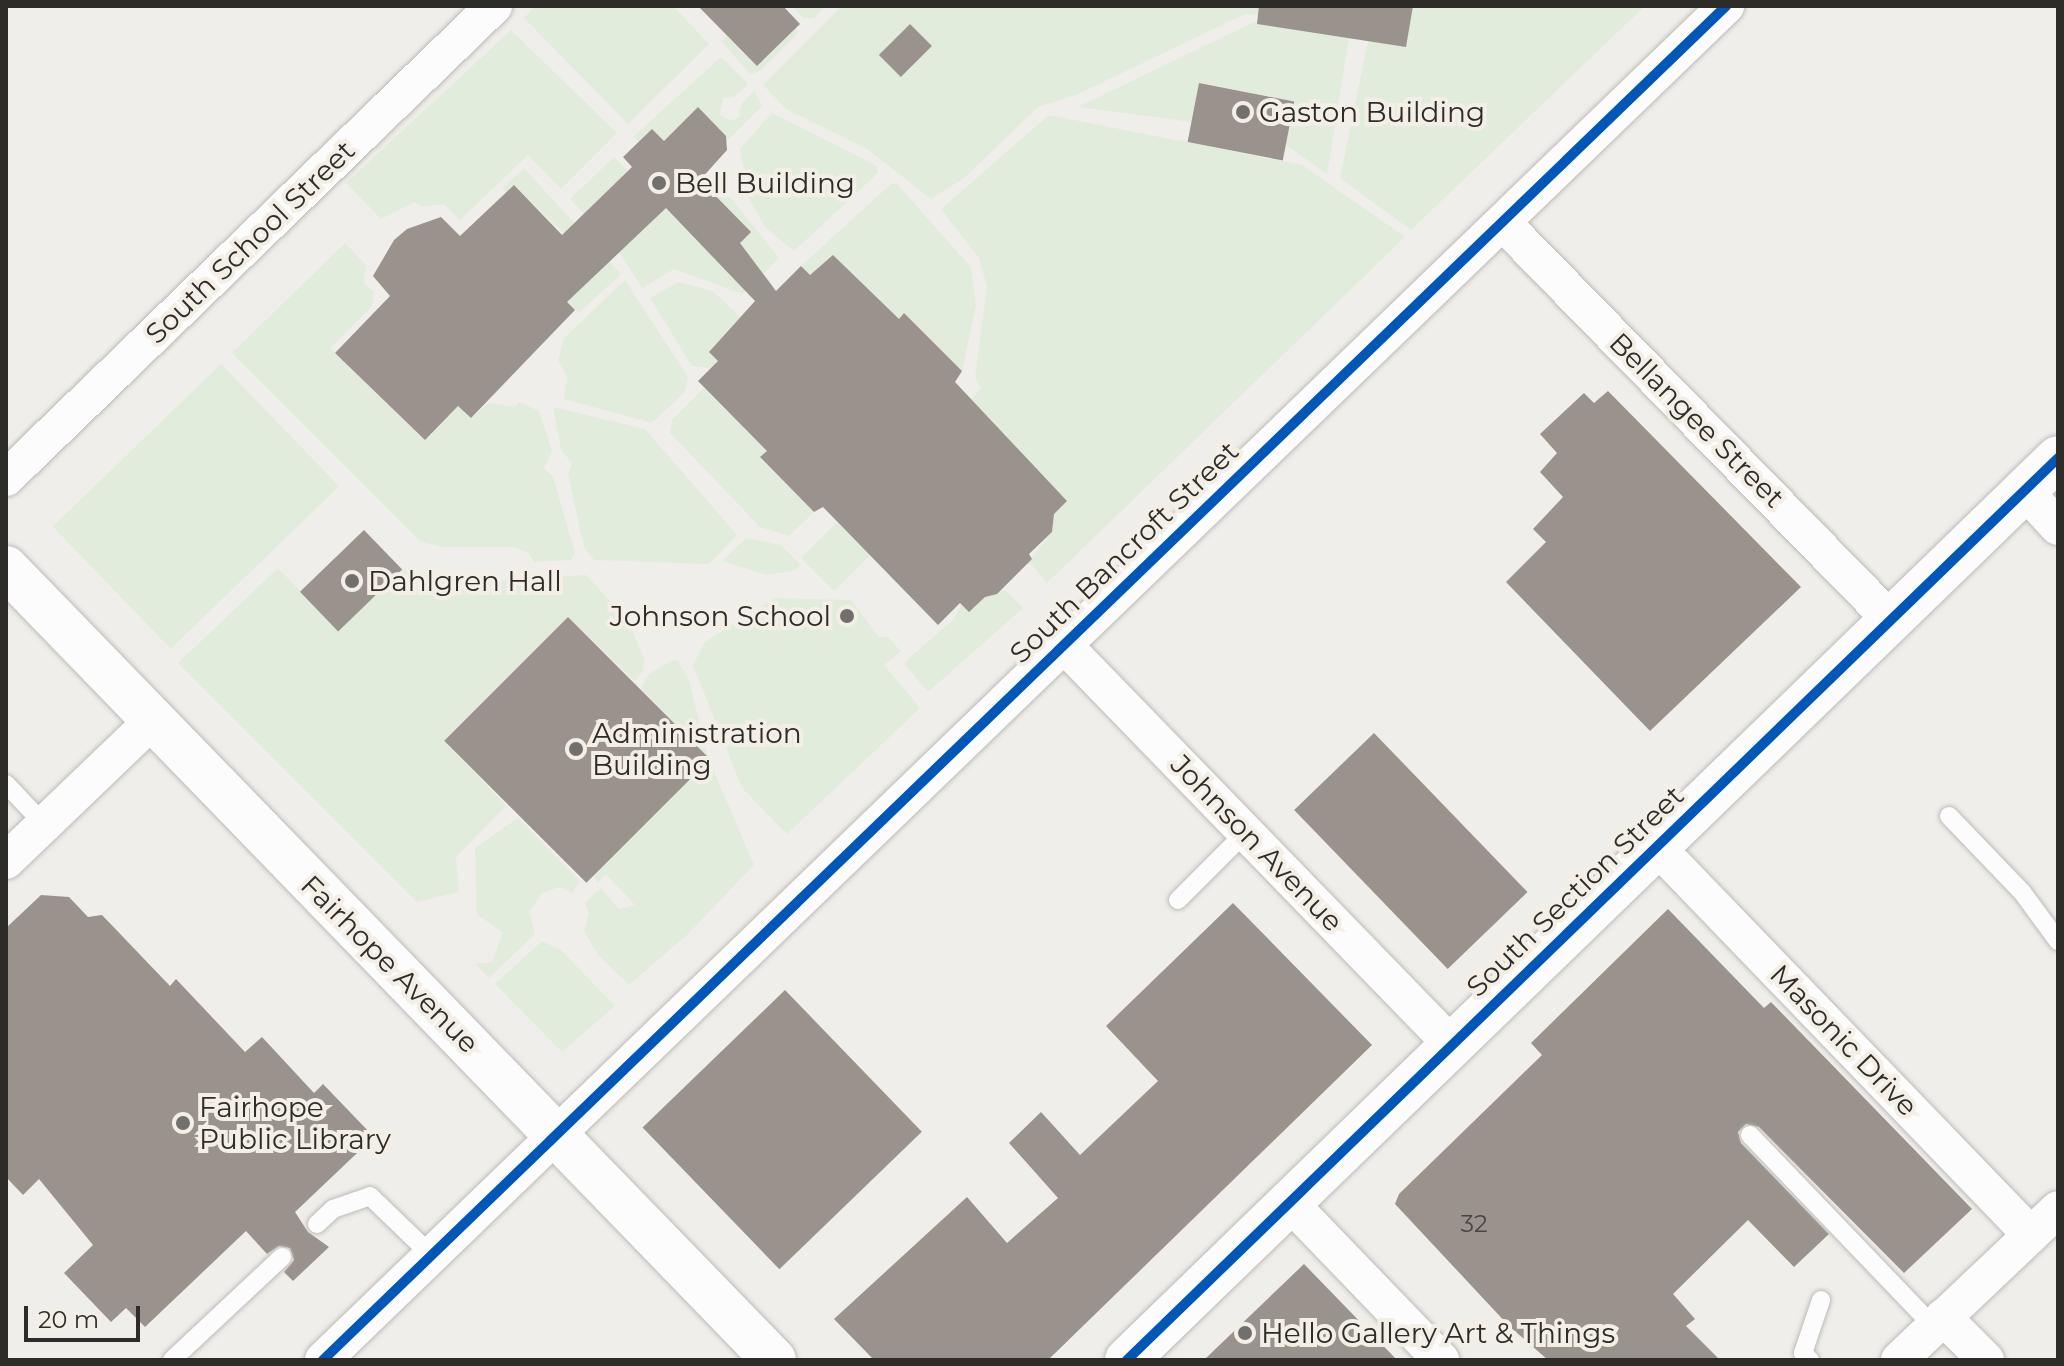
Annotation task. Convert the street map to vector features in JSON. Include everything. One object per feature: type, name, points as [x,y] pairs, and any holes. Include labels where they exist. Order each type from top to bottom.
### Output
[{"type":"street","name":"South School Street","points":[[6,478],[494,6]]},
{"type":"street","name":"South Bancroft Street","points":[[323,1360],[1062,643],[1726,6]]},
{"type":"street","name":"Bellangee Street","points":[[1503,223],[1890,619]]},
{"type":"street","name":"South Section Street","points":[[1127,1360],[2058,458]]},
{"type":"street","points":[[2024,490],[2058,527]]},
{"type":"street","name":"Fairhope Avenue","points":[[11,584],[556,1133],[774,1360]]},
{"type":"street","name":"Johnson Avenue","points":[[1062,643],[1451,1044]]},
{"type":"street","points":[[6,861],[151,722]]},
{"type":"street","name":"Masonic Drive","points":[[1656,846],[2031,1235]]},
{"type":"street","points":[[1290,1203],[1426,1355]]},
{"type":"street","points":[[1899,1360],[2058,1209]]},
{"type":"street","points":[[1939,1322],[1986,1360]]},
{"type":"lane","points":[[6,784],[44,824]]},
{"type":"lane","points":[[1949,816],[2022,892],[2058,941]]},
{"type":"lane","points":[[1178,900],[1246,832]]},
{"type":"lane","points":[[1750,1135],[1939,1322]]},
{"type":"lane","points":[[317,1224],[333,1209],[370,1196],[431,1255]]},
{"type":"lane","points":[[172,1360],[282,1257]]},
{"type":"lane","points":[[1810,1360],[1803,1353],[1821,1300]]},
{"type":"green space","points":[[535,6],[673,6],[709,44],[628,124],[524,18]]},
{"type":"green space","points":[[792,6],[826,6],[814,18],[803,18]]},
{"type":"green space","points":[[842,6],[1313,6],[1284,16],[1245,14],[1076,95],[1038,107],[964,178],[931,199],[867,149],[786,109],[763,85]]},
{"type":"green space","points":[[1413,6],[1645,6],[1411,230],[1340,178],[1368,41],[1406,47]]},
{"type":"green space","points":[[1254,22],[1349,38],[1327,174],[1286,145],[1294,101],[1200,83],[1192,122],[1078,107]]},
{"type":"green space","points":[[797,27],[797,34],[760,71],[750,74],[721,41],[727,36],[757,66]]},
{"type":"green space","points":[[511,30],[617,133],[561,189],[528,155],[460,220],[444,204],[422,207],[414,202],[381,219],[346,183]]},
{"type":"green space","points":[[721,57],[748,84],[734,97],[723,98],[720,115],[731,121],[739,117],[742,103],[754,91],[762,106],[728,140],[698,108],[664,141],[652,129],[639,142],[634,136]]},
{"type":"green space","points":[[772,113],[877,166],[878,173],[794,251],[766,228],[749,199],[740,149]]},
{"type":"green space","points":[[1049,115],[1302,165],[1405,237],[1047,583],[1031,564],[1026,565],[1052,532],[1054,514],[1067,501],[971,399],[981,388],[975,377],[987,287],[979,258],[941,209]]},
{"type":"green space","points":[[614,157],[628,171],[633,239],[669,205],[717,181],[779,258],[743,294],[674,269],[642,288],[617,248],[570,199]]},
{"type":"green space","points":[[524,168],[621,274],[579,313],[567,302],[601,269],[514,185],[506,192],[502,188]]},
{"type":"green space","points":[[891,184],[897,184],[971,267],[976,306],[962,371],[905,314],[899,319],[833,255],[810,275],[801,266]]},
{"type":"green space","points":[[345,243],[366,265],[364,283],[374,292],[372,306],[330,348],[425,440],[458,406],[471,418],[489,403],[515,407],[519,402],[539,411],[552,451],[544,468],[553,477],[575,553],[571,560],[534,562],[529,553],[514,547],[442,547],[421,542],[232,353]]},
{"type":"green space","points":[[625,280],[688,377],[685,392],[652,423],[564,399],[567,376],[558,360],[564,338]]},
{"type":"green space","points":[[678,282],[713,291],[740,317],[710,352],[718,361],[710,368],[692,366],[650,298]]},
{"type":"green space","points":[[221,364],[339,486],[171,649],[53,527]]},
{"type":"green space","points":[[704,388],[767,451],[760,458],[814,512],[789,536],[760,527],[670,433],[672,420]]},
{"type":"green space","points":[[553,407],[645,429],[737,535],[709,564],[594,560],[584,547],[568,474],[572,463],[561,450]]},
{"type":"green space","points":[[837,522],[870,555],[834,591],[801,558]]},
{"type":"green space","points":[[746,538],[781,545],[800,564],[797,570],[766,575],[722,561]]},
{"type":"green space","points":[[278,568],[339,631],[402,570],[488,581],[586,575],[626,618],[644,657],[643,670],[635,681],[568,617],[444,740],[506,806],[456,857],[459,892],[417,902],[178,663]]},
{"type":"green space","points":[[1005,590],[1023,608],[928,692],[905,665],[908,659],[954,619],[961,605],[969,612],[985,597]]},
{"type":"green space","points":[[775,598],[851,600],[879,637],[888,637],[901,651],[884,665],[920,708],[787,834],[742,788],[693,665],[705,642]]},
{"type":"green space","points":[[672,660],[678,661],[689,681],[709,760],[641,688],[649,674]]},
{"type":"green space","points":[[709,760],[754,865],[688,934],[629,985],[598,955],[584,931],[589,914],[585,903],[601,888],[619,909],[635,905],[606,874],[597,883],[591,870]]},
{"type":"green space","points":[[518,818],[580,881],[572,893],[559,887],[542,893],[529,912],[535,934],[489,978],[475,964],[492,962],[503,933],[477,914],[475,848]]},
{"type":"green space","points":[[542,941],[561,950],[615,1006],[562,1052],[495,984]]},
{"type":"building","points":[[698,6],[783,6],[800,24],[757,66]]},
{"type":"building","points":[[1259,6],[1413,6],[1406,47],[1257,24]]},
{"type":"building","points":[[910,24],[932,46],[901,77],[879,55]]},
{"type":"building","name":"Gaston Building","points":[[1199,83],[1294,102],[1283,160],[1188,142]]},
{"type":"building","points":[[698,107],[726,136],[727,150],[700,180],[751,232],[740,243],[776,291],[801,266],[810,275],[833,255],[899,319],[904,313],[962,371],[955,382],[1067,501],[1054,514],[1052,532],[1029,554],[1032,559],[997,594],[985,597],[969,612],[960,603],[938,625],[823,507],[814,512],[760,457],[767,451],[698,381],[718,361],[709,352],[755,301],[666,208],[567,302],[575,310],[471,418],[458,406],[425,440],[335,353],[390,296],[373,276],[394,240],[407,229],[441,217],[460,236],[514,185],[562,235],[632,167],[623,157],[652,129],[664,141]]},
{"type":"building","points":[[1608,391],[1801,587],[1650,731],[1506,582],[1546,542],[1533,529],[1563,497],[1540,472],[1557,453],[1540,434],[1584,393],[1594,403]]},
{"type":"building","name":"Dahlgren Hall","points":[[364,530],[402,570],[338,631],[300,592]]},
{"type":"building","name":"Administration Building","points":[[568,617],[710,759],[586,883],[444,741]]},
{"type":"building","points":[[1374,733],[1528,892],[1448,969],[1294,810]]},
{"type":"building","name":"Fairhope Public Library","points":[[41,895],[69,897],[88,917],[102,915],[170,986],[176,979],[245,1052],[262,1037],[314,1093],[323,1084],[374,1137],[295,1212],[308,1232],[329,1247],[293,1281],[284,1272],[294,1260],[290,1248],[279,1246],[267,1254],[246,1231],[145,1327],[126,1308],[111,1322],[64,1273],[93,1245],[39,1179],[23,1195],[6,1177],[6,928]]},
{"type":"building","points":[[1233,903],[1372,1045],[1048,1360],[874,1360],[834,1319],[967,1197],[1007,1243],[1058,1198],[1009,1143],[1041,1112],[1080,1155],[1158,1081],[1106,1026]]},
{"type":"building","points":[[1668,909],[1764,1008],[1771,1002],[1972,1209],[1904,1273],[1759,1127],[1746,1124],[1738,1132],[1741,1143],[1829,1234],[1794,1267],[1748,1220],[1673,1294],[1695,1319],[1686,1326],[1720,1360],[1548,1360],[1509,1326],[1395,1204],[1399,1194],[1542,1055],[1531,1043]]},
{"type":"building","points":[[785,990],[922,1132],[779,1269],[643,1128]]},
{"type":"building","points":[[1304,1264],[1397,1360],[1204,1360],[1255,1311]]},
{"type":"cycle path","points":[[323,1360],[1726,6]]},
{"type":"cycle path","points":[[1127,1360],[2058,458]]},
{"type":"place","name":"Gaston Building","points":[[1243,112]]},
{"type":"place","name":"Bell Building","points":[[659,183]]},
{"type":"place","name":"Dahlgren Hall","points":[[352,581]]},
{"type":"place","name":"Johnson School","points":[[847,616]]},
{"type":"place","name":"Administration Building","points":[[576,749]]},
{"type":"place","name":"Fairhope Public Library","points":[[183,1123]]},
{"type":"place","name":"Hello Gallery Art & Things","points":[[1245,1333]]}]
